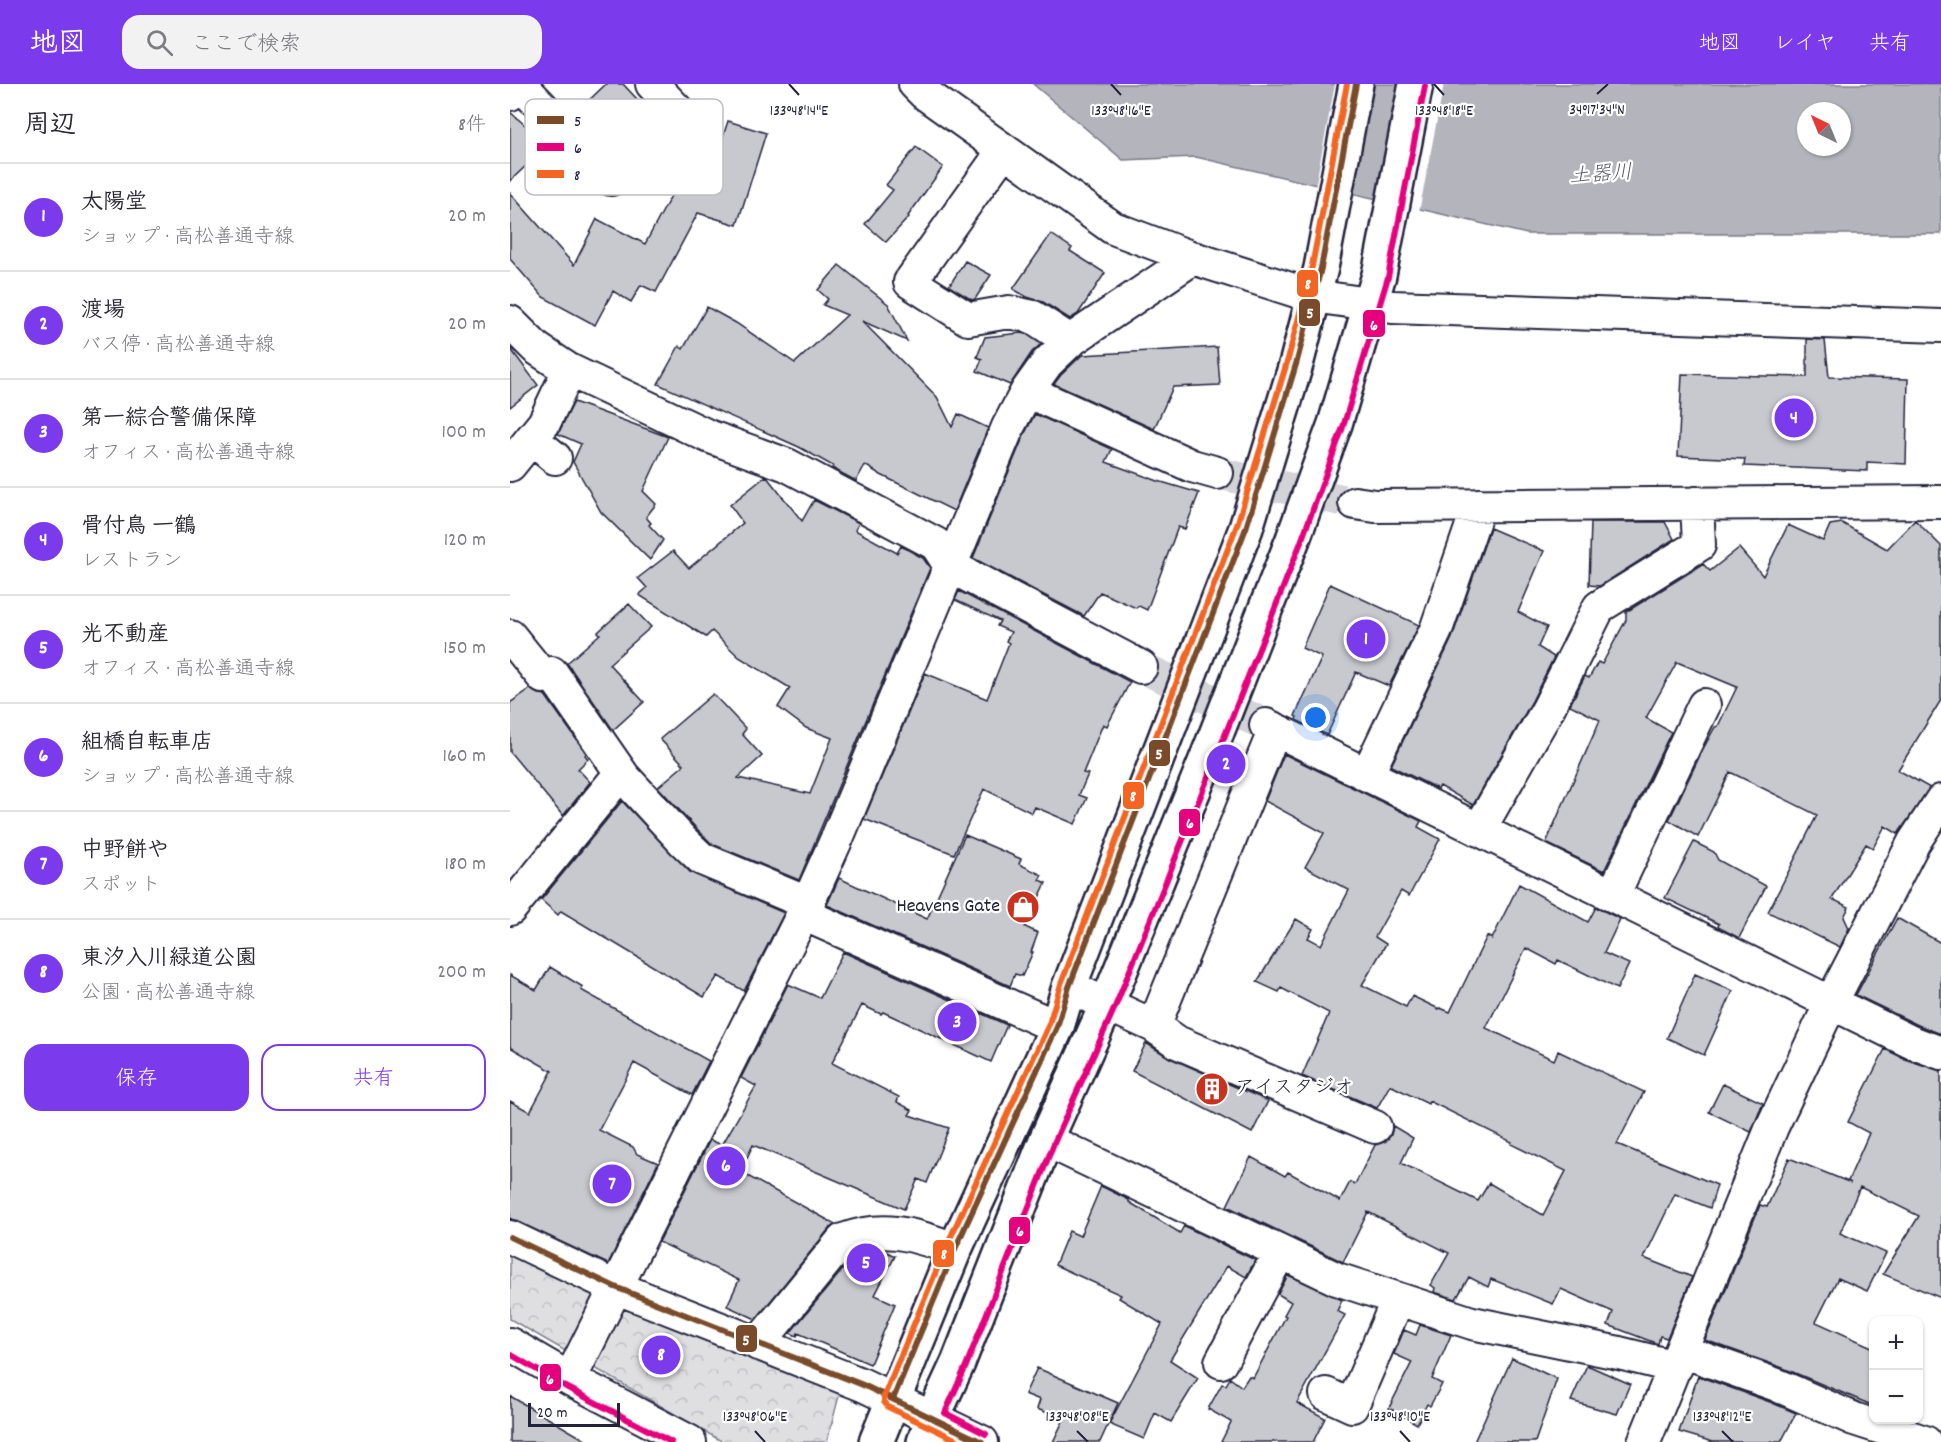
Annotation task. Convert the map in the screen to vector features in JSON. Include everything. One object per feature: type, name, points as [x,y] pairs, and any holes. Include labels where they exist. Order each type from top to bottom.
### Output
[{"type":"main road","points":[[876,1442],[955,1249],[1057,1027],[1069,987],[1246,528],[1297,360],[1316,282],[1356,84]]},
{"type":"main road","points":[[928,1430],[958,1363],[1046,1140],[1107,1004],[1293,539],[1335,424],[1375,290],[1416,84]]},
{"type":"street","points":[[652,84],[666,99]]},
{"type":"street","points":[[915,84],[924,93],[1113,228],[1193,258],[1316,282],[1375,290],[1941,326]]},
{"type":"street","points":[[510,94],[521,85],[534,99]]},
{"type":"street","points":[[1004,150],[910,282],[968,319],[1009,312],[1034,317],[1070,341]]},
{"type":"street","points":[[570,1379],[805,908],[838,836],[1008,427],[1027,391],[1047,363],[1070,341],[1193,258]]},
{"type":"street","points":[[510,322],[536,348],[569,370],[708,435],[787,465],[936,543],[950,566],[1141,667]]},
{"type":"street","points":[[510,465],[544,448],[544,423],[569,370]]},
{"type":"street","points":[[1027,391],[1192,466],[1217,473]]},
{"type":"street","points":[[1355,503],[1374,506],[1941,502]]},
{"type":"street","points":[[1479,830],[1548,708],[1599,607],[1699,545],[1697,503]]},
{"type":"street","points":[[1367,775],[1436,630],[1479,505]]},
{"type":"street","points":[[522,659],[552,673],[621,773],[682,841],[702,859],[1057,1027]]},
{"type":"street","points":[[1613,895],[1704,705]]},
{"type":"street","points":[[1154,1026],[1270,727],[1911,1042],[1941,1053]]},
{"type":"street","points":[[510,909],[621,773]]},
{"type":"street","points":[[1644,1442],[1772,1126],[1831,1003],[1914,842],[1941,801]]},
{"type":"street","points":[[1069,987],[1154,1026],[1177,1042],[1375,1127]]},
{"type":"street","points":[[1046,1140],[1337,1279],[1472,1323],[1619,1353],[1679,1359],[1777,1385],[1854,1419],[1925,1442]]},
{"type":"street","points":[[758,1344],[843,1240],[859,1234],[900,1232],[955,1249]]},
{"type":"street","points":[[510,1237],[615,1287],[893,1399],[928,1430],[982,1442]]},
{"type":"street","points":[[1221,1362],[1280,1252]]},
{"type":"street","points":[[1326,1394],[1352,1406],[1398,1299]]},
{"type":"street","points":[[510,1344],[570,1379],[690,1442]]},
{"type":"green space","points":[[510,1252],[840,1392],[827,1442],[723,1442],[510,1319]]},
{"type":"water","name":"土器川","points":[[1033,84],[1941,84],[1941,234],[1527,234],[1196,157],[1123,160]]},
{"type":"pier","points":[[1335,84],[1375,84],[1354,197],[1315,188]]},
{"type":"pier","points":[[1398,84],[1444,84],[1419,212],[1375,202]]},
{"type":"building","points":[[606,84],[623,84],[637,99],[590,99]]},
{"type":"building","points":[[510,112],[525,125],[525,167],[510,181]]},
{"type":"building","points":[[728,121],[766,133],[737,225],[698,213],[656,292],[641,285],[631,302],[613,291],[595,325],[543,297],[510,259],[510,193],[574,265],[597,219],[645,244],[671,195],[723,195],[723,136]]},
{"type":"building","points":[[916,147],[943,167],[909,217],[886,242],[865,224],[893,190],[886,185]]},
{"type":"building","points":[[1051,234],[1072,248],[1070,251],[1105,273],[1078,314],[1070,319],[1043,302],[1013,289]]},
{"type":"building","points":[[965,261],[991,275],[972,300],[949,286]]},
{"type":"building","points":[[839,265],[888,304],[907,341],[862,321],[937,397],[952,427],[958,414],[988,428],[954,511],[865,465],[856,481],[799,447],[658,384],[679,346],[683,349],[707,307],[736,323],[795,363],[847,315],[823,305],[828,299],[818,290]]},
{"type":"building","points":[[1021,333],[1041,344],[1032,352],[1010,385],[977,371],[982,359],[977,357],[985,337]]},
{"type":"building","points":[[1807,339],[1825,340],[1829,377],[1908,379],[1906,464],[1867,462],[1867,471],[1744,466],[1745,459],[1678,456],[1682,374],[1807,377]]},
{"type":"building","points":[[1217,347],[1220,385],[1173,387],[1154,429],[1054,384],[1082,355]]},
{"type":"building","points":[[510,348],[538,385],[510,407]]},
{"type":"building","points":[[574,402],[668,437],[643,491],[656,504],[646,517],[651,523],[649,525],[663,540],[650,560],[601,512],[573,462],[581,444],[558,434]]},
{"type":"building","points":[[1035,414],[1112,449],[1106,462],[1199,493],[1185,529],[1178,527],[1147,610],[1139,606],[1136,608],[1100,592],[1084,616],[973,558]]},
{"type":"building","points":[[766,476],[802,521],[814,500],[859,523],[855,530],[897,553],[901,546],[923,558],[930,568],[799,880],[712,844],[696,828],[658,787],[684,765],[660,739],[713,694],[746,729],[742,734],[762,756],[738,778],[810,794],[832,738],[806,728],[778,707],[790,688],[739,657],[712,631],[706,637],[639,595],[647,588],[638,578],[673,551],[689,568],[743,523],[730,505]]},
{"type":"building","points":[[1915,520],[1941,546],[1941,700],[1898,770],[1930,788],[1898,834],[1885,826],[1873,848],[1866,844],[1832,899],[1849,907],[1844,917],[1849,928],[1840,947],[1768,912],[1817,815],[1730,772],[1698,837],[1669,820],[1703,749],[1715,727],[1718,726],[1737,687],[1677,662],[1646,718],[1671,732],[1604,871],[1546,843],[1600,720],[1570,705],[1585,676],[1589,678],[1598,662],[1602,664],[1626,620],[1626,612],[1703,564],[1710,571],[1739,548],[1763,576],[1788,525],[1823,541],[1830,525],[1842,523],[1887,549]]},
{"type":"building","points":[[1591,522],[1665,522],[1674,539],[1600,586],[1589,585]]},
{"type":"building","points":[[1490,528],[1544,551],[1518,612],[1547,627],[1538,647],[1554,657],[1532,701],[1473,805],[1440,786],[1438,789],[1391,766],[1452,638]]},
{"type":"building","points":[[1330,584],[1419,625],[1389,686],[1356,672],[1327,735],[1296,720],[1295,716],[1322,657],[1302,648]]},
{"type":"building","points":[[959,591],[1130,682],[1107,726],[1103,724],[1083,773],[1088,774],[1079,795],[1087,798],[1075,824],[1035,807],[1032,813],[984,789],[954,854],[864,819],[925,673],[987,699],[1009,643],[1006,641],[1011,632],[997,626],[1000,621],[955,600]]},
{"type":"building","points":[[629,604],[651,627],[609,664],[644,702],[613,730],[567,663]]},
{"type":"building","points":[[530,689],[545,695],[588,759],[578,769],[590,782],[563,816],[510,752],[510,703]]},
{"type":"building","points":[[1284,754],[1421,821],[1418,827],[1440,839],[1409,896],[1401,891],[1375,937],[1386,944],[1362,985],[1406,1007],[1412,996],[1450,1012],[1487,936],[1492,939],[1519,884],[1588,922],[1596,907],[1620,919],[1604,953],[1629,964],[1617,989],[1558,960],[1556,964],[1526,948],[1486,1028],[1554,1060],[1558,1051],[1644,1092],[1617,1144],[1717,1185],[1710,1208],[1675,1194],[1644,1258],[1692,1277],[1667,1338],[1660,1336],[1658,1344],[1608,1325],[1613,1312],[1561,1289],[1553,1304],[1491,1279],[1488,1287],[1469,1277],[1456,1299],[1434,1292],[1435,1288],[1431,1285],[1449,1253],[1368,1212],[1343,1262],[1227,1206],[1251,1157],[1285,1176],[1288,1172],[1340,1201],[1350,1182],[1355,1184],[1375,1145],[1386,1141],[1391,1135],[1393,1126],[1413,1138],[1401,1163],[1478,1201],[1489,1183],[1543,1215],[1566,1171],[1429,1101],[1428,1104],[1390,1085],[1377,1108],[1302,1076],[1329,1013],[1281,988],[1279,992],[1257,982],[1296,919],[1313,929],[1308,938],[1321,945],[1349,890],[1305,867],[1324,833],[1265,801]]},
{"type":"building","points":[[622,801],[690,872],[784,913],[744,991],[718,976],[704,997],[561,911],[558,915],[541,900]]},
{"type":"building","points":[[965,835],[1021,859],[1019,864],[1042,875],[1039,880],[1046,883],[1025,927],[1038,933],[1031,952],[1033,952],[1022,976],[1015,974],[1010,986],[827,905],[839,878],[927,919]]},
{"type":"building","points":[[1694,842],[1714,852],[1718,860],[1766,886],[1739,938],[1718,927],[1719,924],[1665,898]]},
{"type":"building","points":[[1897,918],[1941,943],[1941,1034],[1856,995]]},
{"type":"building","points":[[843,952],[1007,1025],[991,1062],[883,1012],[881,1014],[862,1005],[832,1063],[899,1097],[897,1102],[912,1110],[909,1115],[949,1128],[927,1183],[918,1179],[904,1209],[753,1145],[740,1172],[835,1224],[756,1319],[727,1306],[739,1280],[659,1242],[710,1140],[722,1145],[756,1086],[741,1078],[788,984],[820,998]]},
{"type":"building","points":[[550,967],[583,987],[581,990],[709,1061],[692,1095],[634,1063],[599,1130],[633,1147],[637,1154],[658,1163],[608,1264],[510,1218],[510,1101],[530,1112],[552,1071],[510,1047],[510,975],[536,990]]},
{"type":"building","points":[[1695,974],[1733,991],[1704,1055],[1667,1038]]},
{"type":"building","name":"アイスタジオ","points":[[1146,1043],[1170,1058],[1268,1101],[1252,1133],[1132,1071]]},
{"type":"building","points":[[1885,1049],[1905,1059],[1941,1071],[1941,1298],[1883,1274],[1919,1216],[1860,1187],[1840,1233],[1886,1253],[1867,1291],[1838,1278],[1816,1322],[1869,1346],[1869,1404],[1783,1368],[1705,1340],[1760,1205],[1767,1207],[1789,1158],[1851,1183],[1848,1181],[1869,1133],[1848,1122]]},
{"type":"building","points":[[1723,1084],[1763,1103],[1751,1132],[1709,1112]]},
{"type":"building","points":[[1101,1186],[1129,1200],[1180,1233],[1184,1226],[1255,1260],[1246,1277],[1227,1266],[1170,1360],[1198,1378],[1171,1422],[1155,1413],[1144,1439],[1109,1424],[1162,1324],[1119,1298],[1121,1295],[1055,1265],[1069,1231],[1080,1236]]},
{"type":"building","points":[[883,1250],[895,1256],[875,1295],[895,1304],[870,1364],[798,1333],[797,1336],[790,1333],[854,1256]]},
{"type":"building","points":[[1288,1275],[1342,1300],[1337,1311],[1345,1315],[1297,1403],[1325,1418],[1313,1442],[1221,1442],[1231,1422],[1208,1409],[1222,1384],[1226,1385],[1230,1378],[1242,1387],[1249,1376],[1253,1378],[1291,1302],[1278,1294]]},
{"type":"building","points":[[1420,1325],[1451,1335],[1432,1379],[1442,1384],[1430,1406],[1427,1404],[1417,1424],[1389,1408],[1412,1362],[1394,1354],[1404,1330],[1416,1335]]},
{"type":"building","points":[[1512,1358],[1557,1379],[1535,1442],[1474,1442]]},
{"type":"building","points":[[1587,1365],[1630,1384],[1617,1414],[1571,1401]]},
{"type":"building","points":[[1037,1368],[1118,1403],[1100,1442],[1053,1442],[1064,1419],[1037,1409],[1040,1400],[1025,1394]]},
{"type":"building","points":[[1698,1376],[1796,1413],[1781,1442],[1713,1442],[1679,1432]]},
{"type":"building","points":[[510,1396],[589,1442],[510,1442]]},
{"type":"tunnel","points":[[1217,473],[1355,503]]},
{"type":"tunnel","points":[[1141,667],[1266,725]]},
{"type":"transit line","name":"8","points":[[961,1442],[888,1407],[884,1402],[884,1396],[947,1245],[1049,1024],[1061,984],[1237,525],[1288,359],[1312,266],[1347,84]]},
{"type":"transit line","name":"5","points":[[893,1399],[955,1249],[1057,1027],[1069,987],[1246,528],[1297,361],[1321,268],[1356,84]]},
{"type":"transit line","name":"6","points":[[986,1434],[945,1413],[966,1366],[1054,1143],[1115,1007],[1216,758],[1301,542],[1343,427],[1388,277],[1425,86]]},
{"type":"transit line","name":"5","points":[[510,1237],[615,1287],[863,1385],[982,1442]]},
{"type":"transit line","name":"6","points":[[510,1354],[566,1387],[671,1442]]},
{"type":"place","name":"骨付鳥 一鶴","points":[[1794,418]]},
{"type":"place","name":"太陽堂","points":[[1366,639]]},
{"type":"place","name":"渡場","points":[[1226,764]]},
{"type":"place","name":"Heavens Gate","points":[[1023,907]]},
{"type":"place","name":"第一綜合警備保障","points":[[957,1022]]},
{"type":"place","name":"アイスタジオ","points":[[1212,1089]]},
{"type":"place","name":"組橋自転車店","points":[[726,1166]]},
{"type":"place","name":"中野餅や","points":[[612,1184]]},
{"type":"place","name":"光不動産","points":[[866,1263]]},
{"type":"place","name":"東汐入川緑道公園","points":[[661,1355]]}]
